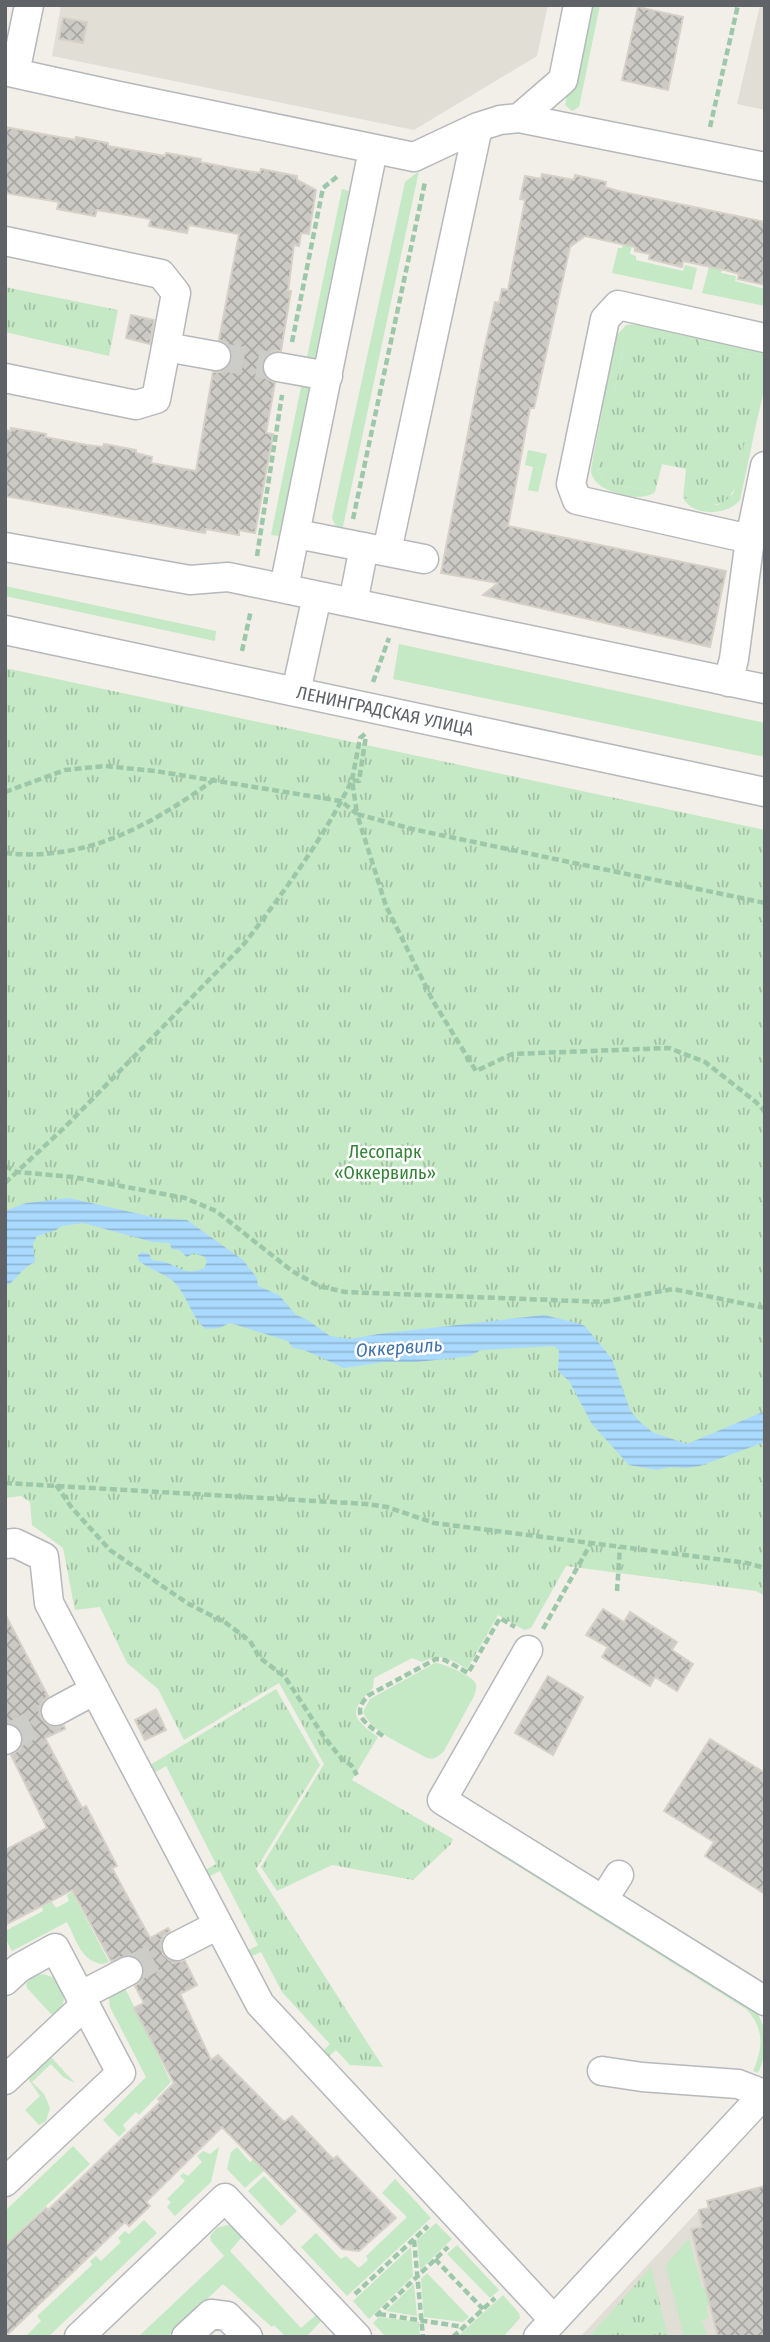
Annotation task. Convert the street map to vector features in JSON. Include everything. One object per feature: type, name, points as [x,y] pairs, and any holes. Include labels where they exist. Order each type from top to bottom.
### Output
[{"type":"street","points":[[29,5],[10,72],[414,157],[478,127],[500,120],[519,118],[765,167]]},
{"type":"street","points":[[519,118],[563,80],[578,5]]},
{"type":"street","points":[[353,603],[478,127]]},
{"type":"street","points":[[284,588],[373,150]]},
{"type":"street","points":[[5,241],[161,274],[176,293],[156,399],[136,405],[5,378]]},
{"type":"street","points":[[750,539],[577,500],[571,484],[605,319],[618,305],[765,338]]},
{"type":"street","points":[[166,346],[216,356]]},
{"type":"street","points":[[278,368],[328,376]]},
{"type":"street","points":[[728,682],[734,659],[750,539],[765,466]]},
{"type":"street","points":[[297,534],[367,543],[424,559]]},
{"type":"street","points":[[5,547],[190,580],[228,577],[765,689]]},
{"type":"street","points":[[296,692],[317,596]]},
{"type":"street","name":"ЛЕНИНГРАДСКАЯ УЛИЦА","points":[[5,630],[765,792]]},
{"type":"street","points":[[5,1544],[15,1543],[44,1557],[49,1603],[260,2004],[546,2328],[764,2093],[738,2084],[642,2077],[602,2071]]},
{"type":"street","points":[[528,1639],[442,1800],[765,2001]]},
{"type":"street","points":[[56,1711],[94,1690]]},
{"type":"street","points":[[603,1900],[619,1875]]},
{"type":"street","points":[[177,1945],[218,1924]]},
{"type":"street","points":[[5,1981],[19,1968],[55,1948],[121,2073],[5,2182]]},
{"type":"street","points":[[5,2080],[83,2000],[128,1971]]},
{"type":"street","points":[[79,2337],[225,2198],[363,2330]]},
{"type":"street","points":[[186,2337],[211,2314],[227,2316],[248,2337]]},
{"type":"path","points":[[705,155],[738,5]]},
{"type":"path","points":[[367,543],[426,178]]},
{"type":"path","points":[[242,652],[252,601]]},
{"type":"path","points":[[372,688],[390,635]]},
{"type":"path","points":[[5,1182],[66,1126],[244,944],[341,801],[352,780],[360,738],[365,733]]},
{"type":"path","points":[[352,780],[359,780],[367,740]]},
{"type":"path","points":[[5,792],[65,770],[105,766],[155,771],[341,801],[357,814],[412,829],[765,903]]},
{"type":"path","points":[[5,853],[33,856],[68,852],[102,842],[150,822],[212,780]]},
{"type":"path","points":[[352,780],[357,814],[386,906],[433,1001],[476,1071],[512,1054],[669,1048],[705,1062],[765,1112]]},
{"type":"path","points":[[5,1166],[18,1172],[73,1177],[185,1198],[216,1211],[292,1271],[319,1286],[345,1292],[603,1301],[673,1289],[765,1308]]},
{"type":"path","points":[[5,1483],[367,1504],[387,1507],[434,1523],[747,1563],[765,1568]]},
{"type":"path","points":[[55,1485],[110,1550],[187,1603],[226,1623],[250,1642],[261,1658],[285,1677],[324,1737],[358,1775]]},
{"type":"path","points":[[383,1736],[361,1718],[359,1710],[369,1695],[436,1659],[445,1660],[468,1673],[499,1618],[528,1639],[591,1543]]},
{"type":"path","points":[[617,1591],[620,1547]]},
{"type":"path","points":[[348,2300],[436,2218]]},
{"type":"path","points":[[414,2239],[423,2337]]},
{"type":"path","points":[[363,2330],[456,2239]]},
{"type":"path","points":[[435,2259],[483,2309]]},
{"type":"path","points":[[453,2337],[504,2290]]},
{"type":"path","points":[[378,2314],[464,2327]]},
{"type":"shaded area","points":[[61,5],[548,5],[537,56],[414,130],[52,56]]},
{"type":"shaded area","points":[[760,5],[765,5],[765,110],[737,104]]},
{"type":"shaded area","points":[[709,2208],[734,2309],[765,2337],[580,2337],[699,2210]]},
{"type":"green space","points":[[588,5],[600,5],[579,107],[572,111],[565,105]]},
{"type":"green space","points":[[419,171],[342,531],[332,518],[405,182]]},
{"type":"green space","points":[[342,189],[349,191],[314,363],[306,362]]},
{"type":"green space","points":[[623,243],[632,245],[630,254],[636,256],[636,260],[683,271],[685,265],[697,268],[692,290],[612,273],[618,248],[622,248]]},
{"type":"green space","points":[[709,267],[722,269],[721,273],[736,276],[735,281],[765,289],[765,306],[702,293]]},
{"type":"green space","points":[[5,287],[118,310],[109,356],[5,332]]},
{"type":"green space","points":[[640,324],[687,334],[684,342],[625,342],[614,394],[605,394],[617,335],[626,325]]},
{"type":"green space","points":[[637,332],[684,341],[687,334],[700,337],[699,343],[702,347],[751,355],[760,366],[749,425],[755,429],[752,444],[744,444],[734,490],[723,502],[712,504],[683,498],[686,469],[662,464],[655,492],[605,483],[598,471],[609,415],[602,411],[605,394],[614,394],[625,342]]},
{"type":"green space","points":[[700,337],[765,351],[765,386],[755,429],[749,425],[751,355],[702,347],[699,343]]},
{"type":"green space","points":[[302,382],[310,384],[279,536],[271,535]]},
{"type":"green space","points":[[602,411],[610,414],[598,471],[605,483],[655,492],[639,497],[618,494],[607,490],[593,477],[591,469]]},
{"type":"green space","points":[[744,444],[752,444],[740,500],[727,509],[710,512],[694,509],[688,504],[683,498],[718,505],[733,494]]},
{"type":"green space","points":[[528,450],[547,454],[538,492],[528,490],[533,467],[525,465]]},
{"type":"green space","points":[[5,586],[216,631],[215,641],[5,596]]},
{"type":"green space","points":[[399,644],[765,723],[765,757],[393,679]]},
{"type":"green space","name":"Лесопарк «Оккервиль»","points":[[5,668],[765,830],[765,1596],[756,1591],[566,1566],[531,1628],[524,1630],[498,1615],[467,1669],[445,1658],[422,1662],[412,1658],[374,1678],[373,1688],[360,1703],[356,1714],[362,1724],[378,1737],[352,1780],[453,1839],[413,1880],[332,1865],[277,1891],[261,1867],[324,1764],[279,1683],[184,1740],[158,1689],[127,1663],[100,1607],[75,1610],[63,1548],[32,1525],[30,1502],[21,1496],[5,1498]]},
{"type":"green space","points":[[435,1663],[464,1674],[474,1681],[476,1687],[474,1696],[444,1751],[430,1759],[381,1732],[363,1712],[370,1699]]},
{"type":"green space","points":[[276,1689],[320,1765],[256,1869],[383,2067],[350,2065],[336,2050],[326,2059],[321,2053],[330,2044],[282,1992],[261,1952],[250,1957],[247,1951],[258,1945],[220,1871],[208,1877],[205,1870],[216,1864],[166,1766],[154,1773],[150,1765]]},
{"type":"green space","points":[[483,1842],[753,2008],[762,2023],[765,2039],[764,2057],[758,2073],[753,2071],[759,2055],[759,2031],[746,2009]]},
{"type":"green space","points":[[72,1892],[109,1962],[103,1964],[89,1959],[67,1922],[12,1951],[5,1938],[5,1931],[43,1911],[42,1907],[52,1902],[56,1908],[69,1901],[67,1895]]},
{"type":"green space","points":[[43,1974],[58,1979],[62,1989],[64,1997],[56,2015],[51,2014],[27,1988],[26,1983],[33,1976]]},
{"type":"green space","points":[[125,1988],[171,2082],[139,2115],[136,2112],[123,2125],[126,2130],[119,2137],[103,2120],[146,2077],[110,2007],[108,1990]]},
{"type":"green space","points":[[50,2056],[75,2083],[63,2077],[51,2064],[32,2082],[44,2094],[50,2108],[46,2121],[39,2125],[25,2110],[40,2096],[29,2080],[30,2075]]},
{"type":"green space","points":[[73,2146],[90,2164],[5,2245],[5,2211]]},
{"type":"green space","points":[[219,2147],[211,2182],[175,2216],[167,2207],[171,2202],[167,2199],[185,2181],[180,2176],[183,2173],[188,2176],[202,2162],[197,2156],[203,2151],[210,2154]]},
{"type":"green space","points":[[237,2147],[250,2162],[255,2158],[265,2170],[245,2188],[227,2169],[231,2152]]},
{"type":"green space","points":[[264,2176],[297,2211],[281,2226],[248,2191]]},
{"type":"green space","points":[[395,2179],[431,2218],[347,2296],[301,2247],[316,2233],[341,2259],[346,2256],[359,2268],[368,2260],[366,2256],[407,2217],[382,2193]]},
{"type":"green space","points":[[144,2220],[157,2233],[48,2337],[25,2337],[41,2321],[37,2316],[92,2265],[90,2261],[96,2256],[101,2261],[121,2242],[118,2238],[125,2231],[129,2234]]},
{"type":"green space","points":[[436,2223],[452,2239],[420,2270],[417,2240]]},
{"type":"green space","points":[[227,2225],[236,2227],[243,2236],[230,2251],[301,2328],[319,2315],[322,2320],[309,2337],[286,2337],[223,2284],[167,2337],[138,2337],[224,2256],[210,2236],[217,2228]]},
{"type":"green space","points":[[689,2238],[702,2288],[712,2286],[716,2303],[706,2306],[709,2318],[702,2320],[707,2337],[684,2337],[666,2265]]},
{"type":"green space","points":[[457,2245],[499,2290],[490,2298],[447,2254]]},
{"type":"green space","points":[[411,2247],[413,2276],[369,2319],[353,2301]]},
{"type":"green space","points":[[651,2267],[668,2337],[589,2337]]},
{"type":"green space","points":[[427,2273],[469,2317],[463,2322],[424,2317],[421,2279]]},
{"type":"green space","points":[[414,2284],[417,2316],[386,2311]]},
{"type":"green space","points":[[503,2295],[519,2313],[520,2318],[503,2337],[457,2337]]},
{"type":"green space","points":[[379,2317],[419,2322],[420,2337],[386,2337],[373,2323]]},
{"type":"water","name":"Оккервиль","points":[[69,1198],[157,1218],[187,1220],[243,1260],[257,1278],[258,1286],[279,1295],[296,1315],[330,1336],[350,1339],[544,1315],[577,1323],[585,1326],[612,1359],[630,1410],[652,1432],[687,1444],[765,1411],[765,1442],[700,1466],[657,1470],[629,1465],[592,1424],[569,1381],[558,1371],[559,1350],[554,1346],[481,1350],[470,1356],[417,1362],[384,1362],[344,1368],[304,1350],[293,1348],[288,1341],[230,1323],[219,1328],[206,1329],[174,1282],[139,1261],[138,1255],[142,1252],[149,1254],[152,1260],[190,1271],[204,1268],[207,1262],[205,1257],[194,1253],[187,1257],[179,1250],[172,1249],[169,1243],[153,1242],[83,1223],[62,1226],[37,1236],[33,1244],[35,1262],[5,1287],[5,1211],[26,1203]]},
{"type":"building","points":[[638,7],[683,17],[668,90],[622,80]]},
{"type":"building","points":[[63,18],[87,22],[83,43],[59,39]]},
{"type":"building","points":[[5,127],[75,140],[76,137],[108,143],[108,146],[165,156],[166,153],[201,159],[200,162],[236,169],[260,173],[261,169],[297,176],[297,180],[316,190],[309,234],[301,233],[299,246],[294,245],[288,291],[291,291],[281,351],[273,351],[266,356],[262,365],[267,379],[275,383],[266,433],[273,434],[255,533],[239,530],[239,535],[206,529],[205,533],[5,496],[5,430],[11,431],[11,428],[87,445],[103,447],[104,444],[136,450],[136,453],[152,457],[151,463],[196,471],[213,372],[221,372],[228,367],[232,358],[227,344],[219,340],[239,234],[189,225],[187,233],[149,226],[151,219],[97,210],[95,216],[57,209],[59,202],[5,193]]},
{"type":"building","points":[[542,174],[574,180],[575,175],[606,182],[605,187],[618,191],[765,222],[765,285],[738,279],[739,274],[725,270],[683,261],[682,267],[649,259],[650,254],[635,251],[635,247],[585,236],[570,247],[534,408],[530,408],[508,526],[726,571],[710,647],[483,595],[498,583],[441,573],[495,302],[499,303],[502,289],[508,290],[525,200],[520,199],[525,176],[541,179]]},
{"type":"building","points":[[131,315],[154,320],[150,344],[126,338]]},
{"type":"building","points":[[603,1609],[624,1622],[630,1612],[677,1642],[672,1650],[693,1664],[677,1691],[655,1677],[650,1686],[602,1657],[608,1647],[586,1635]]},
{"type":"building","points":[[5,1614],[48,1696],[39,1710],[42,1719],[48,1725],[56,1728],[64,1726],[65,1729],[45,1738],[82,1808],[86,1806],[117,1866],[112,1868],[150,1938],[168,1928],[170,1931],[163,1936],[161,1944],[163,1954],[175,1962],[185,1961],[197,1985],[180,1994],[211,2060],[218,2055],[284,2122],[292,2116],[333,2159],[337,2156],[396,2218],[359,2251],[342,2249],[222,2127],[146,2202],[150,2206],[129,2226],[125,2222],[5,2337],[5,2246],[46,2208],[48,2210],[161,2101],[158,2099],[174,2083],[134,2008],[144,2003],[135,1986],[142,1980],[142,1963],[137,1957],[129,1955],[111,1961],[72,1890],[5,1925],[5,1850],[47,1828],[11,1755],[20,1749],[24,1739],[17,1726],[5,1723]]},
{"type":"building","points":[[548,1676],[583,1697],[553,1755],[515,1733]]},
{"type":"building","points":[[156,1709],[166,1730],[145,1740],[135,1720]]},
{"type":"building","points":[[710,1739],[765,1773],[765,1894],[705,1856],[714,1842],[664,1811]]},
{"type":"building","points":[[765,2186],[765,2337],[718,2337],[691,2229],[702,2227],[699,2210],[709,2208],[707,2201]]},
{"type":"tunnel","points":[[216,356],[278,367]]},
{"type":"tunnel","points":[[7,1739],[56,1711]]},
{"type":"tunnel","points":[[128,1971],[177,1946]]}]
